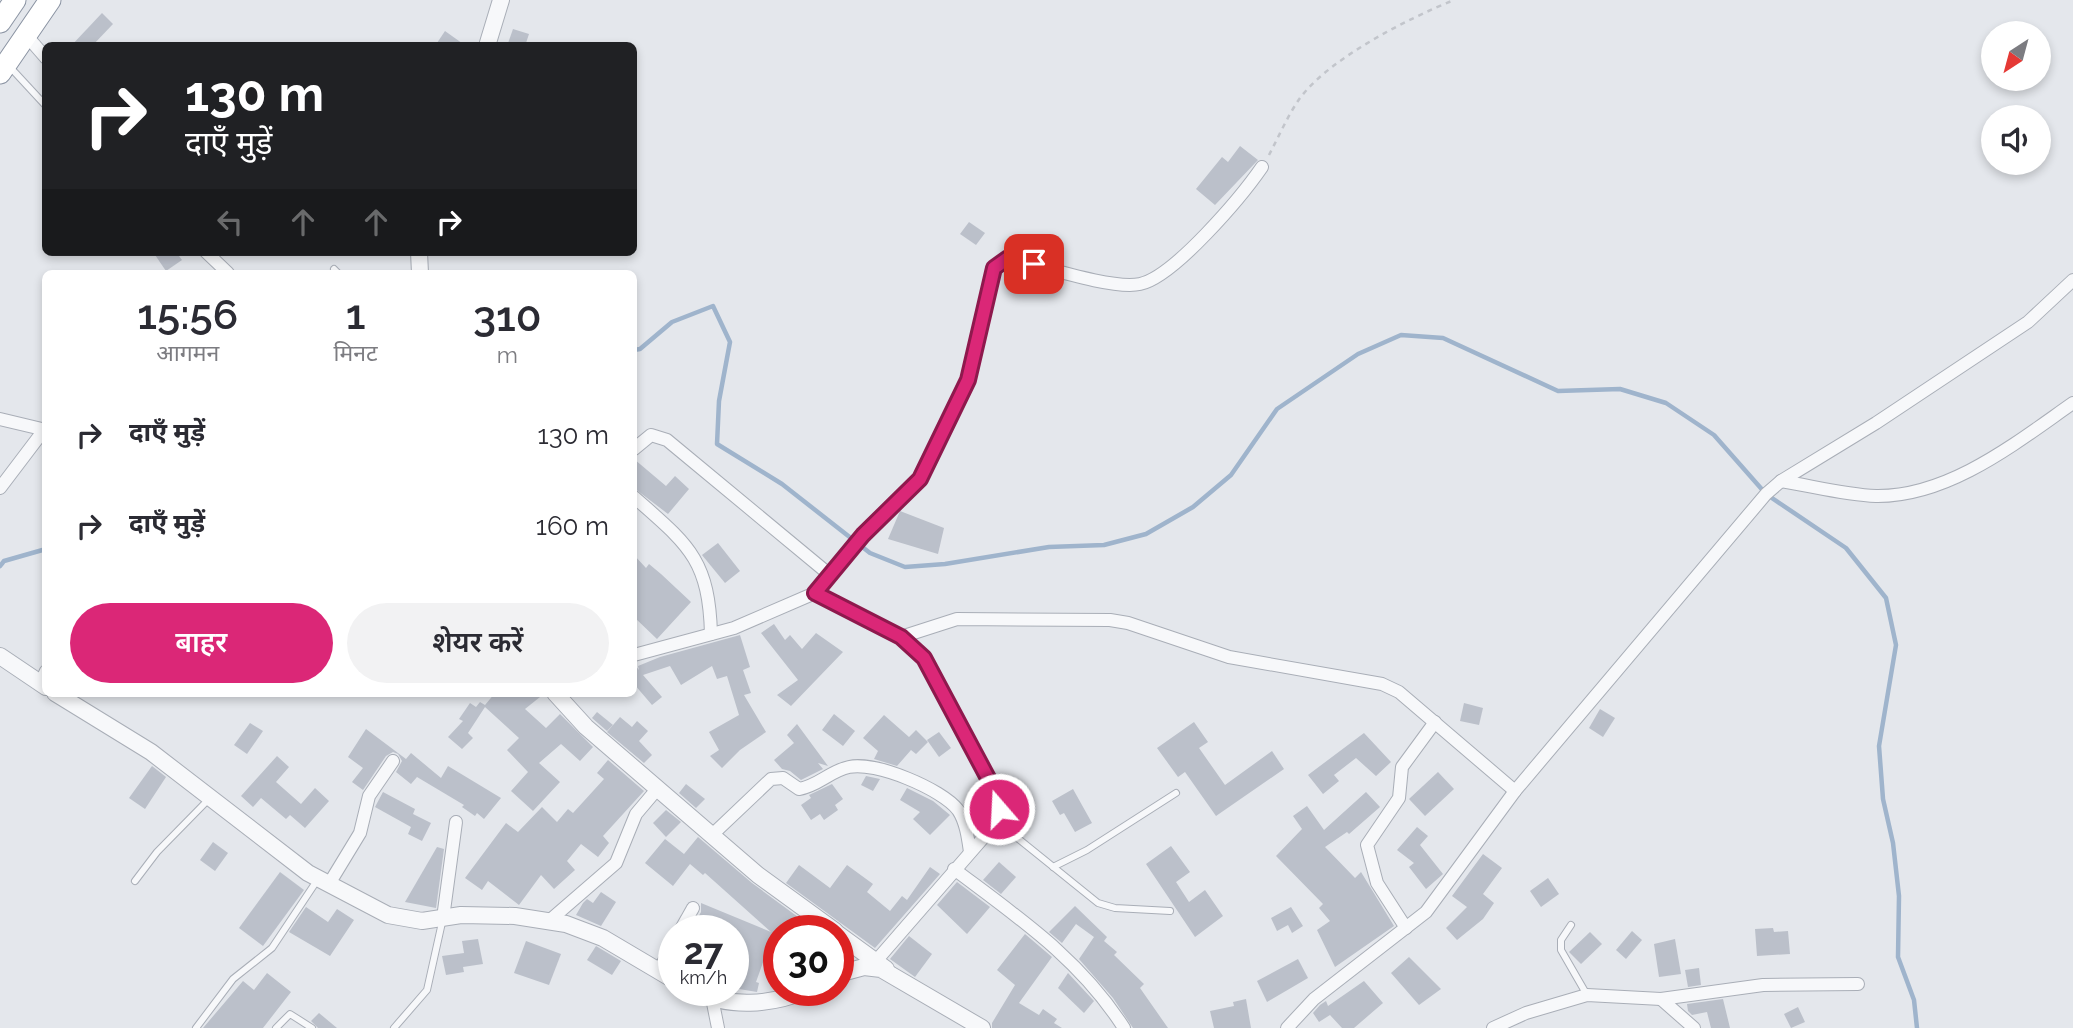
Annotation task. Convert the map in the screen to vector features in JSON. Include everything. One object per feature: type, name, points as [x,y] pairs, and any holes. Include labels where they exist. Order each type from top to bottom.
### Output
[{"type":"highway","points":[[0,22],[15,0]]},
{"type":"highway","points":[[4,68],[50,0]]},
{"type":"street","points":[[488,42],[501,0]]},
{"type":"street","points":[[26,35],[42,53]]},
{"type":"street","points":[[637,653],[711,634],[815,593],[863,535],[920,479],[968,380],[994,268],[1000,262],[1008,258],[1112,283],[1140,284],[1167,271],[1244,193],[1262,167]]},
{"type":"street","points":[[210,256],[225,270]]},
{"type":"street","points":[[1287,1028],[1314,999],[1426,912],[1515,791],[1766,494],[1781,481],[1876,423],[2028,322],[2073,280]]},
{"type":"street","points":[[1781,481],[1876,496],[1908,493],[1947,480],[2005,450],[2073,403]]},
{"type":"street","points":[[0,419],[42,429]]},
{"type":"street","points":[[0,488],[42,434]]},
{"type":"street","points":[[637,447],[651,435],[660,435],[830,575]]},
{"type":"street","points":[[637,500],[683,541],[698,562],[711,611],[711,634]]},
{"type":"street","points":[[815,593],[901,637],[924,658],[997,795],[999,809],[996,820],[876,961]]},
{"type":"street","points":[[901,637],[957,619],[1089,619],[1128,623],[1229,657],[1382,684],[1399,692],[1515,791]]},
{"type":"street","points":[[0,656],[42,681]]},
{"type":"street","points":[[67,697],[150,752],[323,882],[388,915],[422,921],[516,916],[549,921],[603,938],[658,972]]},
{"type":"street","points":[[559,697],[586,727],[758,875],[813,915]]},
{"type":"street","points":[[1406,928],[1377,883],[1366,849],[1399,798],[1402,766],[1435,722]]},
{"type":"street","points":[[323,882],[360,833],[369,796],[393,761]]},
{"type":"street","points":[[712,835],[771,779],[783,778],[799,789],[806,788],[835,770],[865,765],[887,771],[942,796],[958,810],[965,826],[970,852]]},
{"type":"street","points":[[549,921],[616,863],[636,814],[659,788]]},
{"type":"street","points":[[443,918],[456,821]]},
{"type":"street","points":[[954,869],[1049,940],[1101,993],[1124,1028]]},
{"type":"street","points":[[689,915],[693,908]]},
{"type":"street","points":[[854,945],[900,979]]},
{"type":"street","points":[[854,970],[864,967],[881,969],[982,1028]]},
{"type":"street","points":[[1493,1028],[1526,1013],[1587,995],[1661,999],[1763,985],[1858,984]]},
{"type":"street","points":[[1661,999],[1694,1028]]},
{"type":"street","points":[[714,1006],[718,1028]]},
{"type":"lane","points":[[4,68],[42,102]]},
{"type":"lane","points":[[1053,867],[1087,850],[1176,793]]},
{"type":"lane","points":[[135,881],[157,852],[210,798]]},
{"type":"lane","points":[[996,820],[1098,903],[1115,908],[1170,911]]},
{"type":"lane","points":[[195,1028],[233,979],[272,948],[323,882]]},
{"type":"lane","points":[[394,1028],[427,990],[443,918]]},
{"type":"lane","points":[[1571,925],[1561,940],[1561,950],[1587,995]]},
{"type":"lane","points":[[276,1028],[290,1014],[313,1028]]},
{"type":"path","points":[[1262,167],[1299,99],[1317,79],[1345,57],[1454,0]]},
{"type":"building","points":[[102,13],[113,24],[96,42],[75,42]]},
{"type":"building","points":[[513,29],[529,34],[526,42],[508,42]]},
{"type":"building","points":[[445,31],[460,42],[438,42]]},
{"type":"building","points":[[1240,146],[1258,160],[1215,205],[1196,189],[1222,157],[1228,162]]},
{"type":"building","points":[[969,222],[985,233],[976,245],[960,234]]},
{"type":"building","points":[[156,256],[179,256],[182,260],[165,270]]},
{"type":"building","points":[[637,462],[666,486],[675,476],[689,489],[668,514],[637,490]]},
{"type":"building","points":[[900,511],[944,528],[938,554],[888,539]]},
{"type":"building","points":[[718,543],[740,571],[725,583],[702,555]]},
{"type":"building","points":[[637,558],[646,568],[649,564],[691,602],[657,639],[637,620]]},
{"type":"building","points":[[774,624],[785,640],[790,635],[802,649],[816,633],[843,652],[791,706],[777,695],[798,680],[761,633]]},
{"type":"building","points":[[740,635],[750,667],[743,670],[751,693],[744,695],[766,732],[740,750],[722,768],[710,756],[719,750],[709,732],[739,715],[727,676],[717,679],[712,666],[681,685],[670,666],[643,675],[662,697],[652,705],[637,688],[637,668],[639,670],[638,666],[660,657]]},
{"type":"building","points":[[492,697],[540,697],[525,709],[546,728],[560,714],[593,747],[580,761],[561,744],[539,763],[560,782],[533,811],[511,791],[528,772],[507,750],[519,738],[485,707],[468,733],[473,738],[462,749],[448,737],[463,721],[459,719],[470,703],[476,707],[480,702],[485,705]]},
{"type":"building","points":[[1464,703],[1483,708],[1479,725],[1460,721]]},
{"type":"building","points":[[1600,709],[1615,718],[1603,737],[1589,728]]},
{"type":"building","points":[[597,712],[613,725],[607,731],[592,718]]},
{"type":"building","points":[[834,714],[855,731],[843,746],[822,730]]},
{"type":"building","points":[[884,715],[909,737],[916,730],[928,742],[916,754],[911,750],[897,766],[874,759],[878,751],[863,738]]},
{"type":"building","points":[[620,717],[632,727],[637,721],[648,731],[639,741],[652,755],[644,763],[607,732]]},
{"type":"building","points":[[1194,722],[1208,742],[1199,748],[1225,785],[1272,751],[1284,769],[1216,816],[1185,772],[1178,777],[1157,748]]},
{"type":"building","points":[[250,723],[263,731],[247,754],[234,745]]},
{"type":"building","points":[[797,724],[828,766],[818,763],[823,769],[801,780],[790,771],[782,769],[774,760],[794,743],[787,735]]},
{"type":"building","points":[[366,729],[406,759],[411,753],[441,778],[448,766],[501,798],[484,819],[477,813],[475,816],[462,807],[464,805],[417,777],[411,784],[396,772],[402,761],[398,754],[393,752],[386,756],[363,790],[352,782],[363,768],[348,757]]},
{"type":"building","points":[[939,732],[951,748],[939,757],[927,740]]},
{"type":"building","points":[[1364,733],[1391,762],[1376,776],[1356,758],[1334,775],[1339,781],[1323,794],[1308,775]]},
{"type":"building","points":[[277,756],[289,767],[276,782],[301,804],[315,788],[329,801],[305,828],[290,815],[286,819],[261,798],[253,807],[241,796]]},
{"type":"building","points":[[608,760],[644,791],[603,836],[609,843],[598,857],[581,844],[567,861],[575,870],[554,889],[541,875],[519,905],[488,881],[482,890],[465,878],[506,823],[518,832],[542,807],[557,822],[568,809],[573,813],[604,779],[597,773]]},
{"type":"building","points":[[152,766],[166,777],[145,809],[129,798]]},
{"type":"building","points":[[1438,772],[1454,789],[1425,816],[1409,799]]},
{"type":"building","points":[[866,776],[880,779],[873,791],[861,785]]},
{"type":"building","points":[[1013,776],[1026,789],[1012,802],[1002,786]]},
{"type":"building","points":[[686,784],[705,799],[696,808],[679,793]]},
{"type":"building","points":[[832,784],[843,799],[835,805],[838,810],[824,820],[820,814],[811,820],[801,805],[811,798],[809,795]]},
{"type":"building","points":[[907,788],[933,801],[950,815],[930,835],[913,819],[920,812],[900,800]]},
{"type":"building","points":[[1073,789],[1092,823],[1075,832],[1064,813],[1060,815],[1052,801]]},
{"type":"building","points":[[383,792],[415,809],[413,814],[431,823],[422,841],[408,834],[411,827],[375,807]]},
{"type":"building","points":[[1366,792],[1380,807],[1349,834],[1347,832],[1325,847],[1355,878],[1361,872],[1394,926],[1335,967],[1317,930],[1330,921],[1319,908],[1323,904],[1276,856],[1302,829],[1293,816],[1307,806],[1324,830]]},
{"type":"building","points":[[666,810],[681,822],[666,837],[653,823]]},
{"type":"building","points":[[1417,827],[1428,836],[1420,845],[1443,874],[1426,889],[1409,867],[1414,863],[1397,850]]},
{"type":"building","points":[[698,837],[752,883],[795,915],[763,915],[763,925],[705,873],[703,875],[690,864],[673,886],[645,863],[665,839],[684,854]]},
{"type":"building","points":[[213,842],[228,853],[215,871],[200,860]]},
{"type":"building","points":[[1171,846],[1190,872],[1176,882],[1189,902],[1205,890],[1223,916],[1195,937],[1146,864]]},
{"type":"building","points":[[437,847],[444,849],[436,908],[405,902]]},
{"type":"building","points":[[1483,854],[1502,868],[1483,894],[1494,903],[1483,919],[1457,940],[1446,928],[1467,907],[1452,896]]},
{"type":"building","points":[[999,862],[1016,877],[1001,894],[983,880]]},
{"type":"building","points":[[799,865],[830,888],[847,865],[873,884],[867,892],[890,911],[902,896],[907,900],[930,867],[940,874],[875,948],[854,933],[854,915],[830,915],[786,883]]},
{"type":"building","points":[[280,872],[304,890],[263,946],[239,928]]},
{"type":"building","points":[[1548,878],[1559,894],[1541,907],[1530,891]]},
{"type":"building","points":[[957,882],[990,907],[967,934],[937,905]]},
{"type":"building","points":[[601,892],[616,902],[601,926],[576,915],[587,899],[593,903]]},
{"type":"building","points":[[701,903],[730,915],[699,915]]},
{"type":"building","points":[[1075,906],[1107,937],[1104,941],[1117,952],[1114,955],[1144,984],[1140,988],[1168,1028],[1133,1028],[1113,998],[1079,959],[1094,937],[1076,924],[1062,943],[1049,932]]},
{"type":"building","points":[[306,907],[328,922],[337,909],[354,920],[330,956],[289,932]]},
{"type":"building","points":[[1291,907],[1303,926],[1292,933],[1288,925],[1277,931],[1271,918]]},
{"type":"building","points":[[749,923],[763,929],[763,962],[756,982],[759,983],[757,992],[749,991]]},
{"type":"building","points":[[1773,928],[1774,932],[1788,931],[1790,954],[1757,956],[1755,929]]},
{"type":"building","points":[[1632,931],[1642,940],[1626,959],[1616,950]]},
{"type":"building","points":[[1590,932],[1602,944],[1581,964],[1569,952]]},
{"type":"building","points":[[1025,934],[1052,957],[1019,1003],[1039,1015],[1043,1009],[1057,1019],[1054,1023],[1062,1028],[992,1028],[992,1023],[1015,985],[997,970]]},
{"type":"building","points":[[909,936],[932,954],[915,977],[890,959]]},
{"type":"building","points":[[478,939],[483,964],[463,967],[464,972],[446,975],[442,956],[464,953],[462,941]]},
{"type":"building","points":[[1675,939],[1681,974],[1659,977],[1654,944]]},
{"type":"building","points":[[526,941],[561,954],[549,985],[514,973]]},
{"type":"building","points":[[596,946],[621,961],[612,975],[587,960]]},
{"type":"building","points":[[1409,957],[1441,989],[1419,1005],[1391,973]]},
{"type":"building","points":[[1298,959],[1308,978],[1267,1002],[1257,981]]},
{"type":"building","points":[[1699,968],[1701,985],[1688,987],[1685,970]]},
{"type":"building","points":[[267,973],[291,992],[263,1028],[203,1028],[243,981],[254,990]]},
{"type":"building","points":[[1068,973],[1094,1001],[1084,1013],[1058,988]]},
{"type":"building","points":[[1364,981],[1383,1003],[1354,1028],[1342,1028],[1330,1015],[1319,1022],[1313,1013],[1320,1005],[1326,1001],[1328,1006]]},
{"type":"building","points":[[1246,999],[1251,1028],[1214,1028],[1210,1011],[1234,1006],[1233,1002]]},
{"type":"building","points":[[1723,999],[1730,1028],[1711,1028],[1707,1012],[1692,1015],[1688,1011],[1687,1004]]},
{"type":"building","points":[[1798,1007],[1805,1022],[1791,1028],[1784,1014]]},
{"type":"building","points":[[319,1013],[337,1028],[318,1028],[311,1021]]},
{"type":"waterway","points":[[637,350],[672,322],[713,306],[730,342],[719,401],[717,444],[782,484],[870,553],[905,567],[945,564],[1049,547],[1104,545],[1146,534],[1193,507],[1231,475],[1277,409],[1358,354],[1401,335],[1443,338],[1558,391],[1620,389],[1666,403],[1714,435],[1766,494],[1846,548],[1886,598],[1896,645],[1879,746],[1883,799],[1893,843],[1899,896],[1898,957],[1914,1000],[1917,1028]]},
{"type":"waterway","points":[[0,566],[4,561],[42,550]]},
{"type":"route","points":[[999,809],[997,795],[924,658],[901,637],[815,593],[863,535],[920,479],[968,380],[974,344],[994,268],[1008,258],[1034,264]]}]
